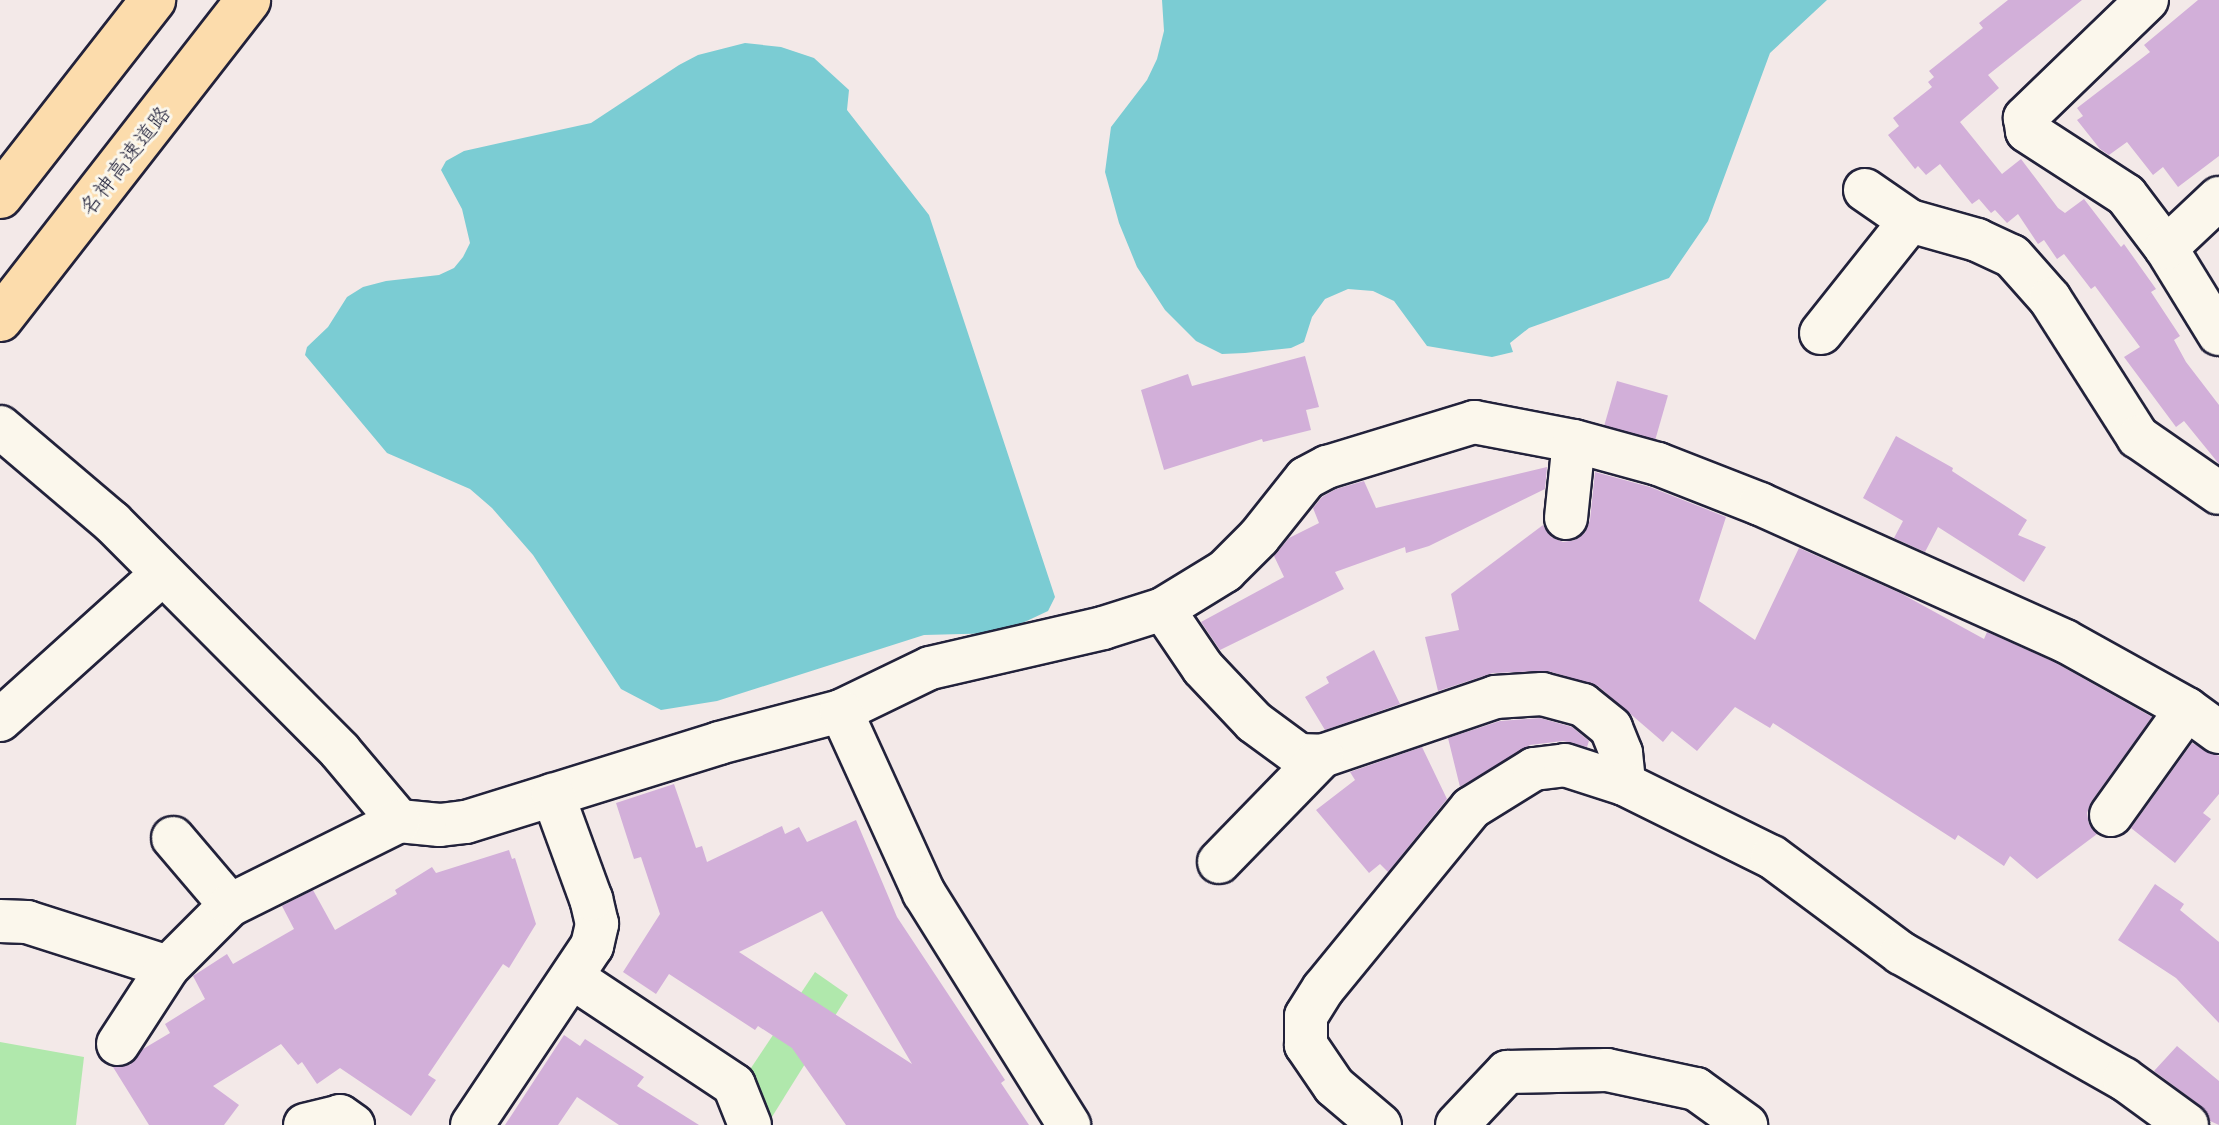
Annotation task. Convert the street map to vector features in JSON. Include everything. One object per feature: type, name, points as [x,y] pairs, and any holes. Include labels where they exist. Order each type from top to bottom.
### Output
[{"type":"highway","points":[[0,196],[153,0]]},
{"type":"highway","name":"名神高速道路","points":[[0,319],[248,0]]},
{"type":"street","points":[[2147,0],[2025,118],[2027,131],[2126,195],[2166,248],[2219,334]]},
{"type":"street","points":[[1865,190],[1910,221],[1977,240],[2012,256],[2050,299],[2138,437],[2219,493]]},
{"type":"street","points":[[2166,248],[2219,198]]},
{"type":"street","points":[[1821,333],[1910,221]]},
{"type":"street","points":[[118,1044],[168,967],[230,905],[399,821],[440,825],[466,822],[719,743],[841,711],[930,668],[1103,628],[1163,609],[1225,571],[1259,537],[1306,478],[1327,467],[1474,422],[1574,441],[1658,464],[1760,504],[2065,641],[2203,721],[2111,815]]},
{"type":"street","points":[[0,427],[91,503],[340,751],[399,821]]},
{"type":"street","points":[[1566,518],[1574,441]]},
{"type":"street","points":[[0,720],[162,574]]},
{"type":"street","points":[[1163,609],[1203,668],[1254,722],[1299,755],[1322,756],[1495,697],[1542,694],[1583,705],[1611,728],[1621,753],[1624,784]]},
{"type":"street","points":[[841,711],[924,893],[1069,1125]]},
{"type":"street","points":[[1219,862],[1322,756]]},
{"type":"street","points":[[1380,1125],[1334,1086],[1306,1045],[1306,1016],[1323,989],[1471,808],[1534,769],[1565,765],[1624,784],[1772,857],[1901,953],[2124,1079],[2187,1125]]},
{"type":"street","points":[[472,1125],[592,946],[597,924],[553,795]]},
{"type":"street","points":[[173,838],[230,905]]},
{"type":"street","points":[[0,921],[27,922],[168,967]]},
{"type":"street","points":[[573,978],[734,1085],[750,1125]]},
{"type":"street","points":[[1457,1125],[1507,1072],[1607,1070],[1696,1089],[1746,1125]]},
{"type":"street","points":[[305,1125],[340,1116],[353,1125]]},
{"type":"green space","points":[[815,972],[848,995],[770,1120],[747,1074]]},
{"type":"green space","points":[[0,1042],[84,1057],[76,1125],[0,1125]]},
{"type":"water","points":[[1162,0],[1827,0],[1770,53],[1708,221],[1669,278],[1529,328],[1510,343],[1513,352],[1492,357],[1427,346],[1394,301],[1373,291],[1348,289],[1325,299],[1312,317],[1304,342],[1291,348],[1245,353],[1222,354],[1196,341],[1165,310],[1137,267],[1119,223],[1105,172],[1111,127],[1147,80],[1157,59],[1164,31]]},
{"type":"water","points":[[745,43],[781,47],[814,58],[849,90],[847,110],[929,215],[1055,597],[1048,611],[1001,633],[924,635],[717,701],[661,710],[621,689],[533,555],[492,508],[470,489],[387,453],[305,355],[307,347],[328,327],[347,297],[363,287],[439,275],[454,268],[463,257],[470,243],[462,209],[441,170],[446,161],[464,151],[591,123],[698,55]]},
{"type":"building","points":[[2008,0],[2082,0],[1988,75],[1999,88],[1960,122],[2002,174],[2021,159],[2058,208],[2065,213],[2084,199],[2121,247],[2124,244],[2156,289],[2151,292],[2180,336],[2174,340],[2186,362],[2219,405],[2219,464],[2184,421],[2176,427],[2124,357],[2140,347],[2095,286],[2091,289],[2064,254],[2057,259],[2044,240],[2038,244],[2018,214],[2007,223],[1995,210],[1991,213],[1979,199],[1972,204],[1940,164],[1926,175],[1918,166],[1915,169],[1888,135],[1899,126],[1893,118],[1932,87],[1928,82],[1934,77],[1929,71],[1983,28],[1979,23]]},
{"type":"building","points":[[2198,0],[2219,0],[2219,156],[2178,187],[2163,167],[2153,175],[2127,142],[2109,155],[2100,149],[2077,120],[2083,116],[2077,108],[2150,52],[2144,45]]},
{"type":"building","points":[[1305,356],[1319,407],[1306,410],[1311,430],[1263,442],[1262,439],[1164,470],[1141,390],[1188,374],[1192,386]]},
{"type":"building","points":[[1617,381],[1668,396],[1655,440],[1604,425]]},
{"type":"building","points":[[1896,436],[1953,468],[1952,471],[2027,520],[2018,535],[2046,547],[2024,582],[1938,527],[1925,552],[1894,538],[1903,521],[1863,498]]},
{"type":"building","points":[[1547,467],[1545,489],[1429,546],[1406,553],[1405,547],[1335,572],[1344,589],[1220,650],[1201,622],[1284,577],[1274,556],[1289,538],[1319,523],[1313,508],[1322,497],[1336,489],[1364,481],[1376,508]]},
{"type":"building","points":[[1595,472],[1650,487],[1726,517],[1699,601],[1755,640],[1799,548],[1902,594],[1984,639],[1987,632],[2054,662],[2152,717],[2091,802],[2087,813],[2089,824],[2097,834],[2037,879],[2010,856],[2004,866],[1958,835],[1955,840],[1773,723],[1770,728],[1735,707],[1697,751],[1672,731],[1663,742],[1598,686],[1548,671],[1493,673],[1438,691],[1425,637],[1459,630],[1451,594],[1543,525],[1551,537],[1563,542],[1575,540],[1585,533],[1590,520]]},
{"type":"building","points":[[1374,650],[1400,704],[1325,730],[1305,697],[1329,683],[1326,677]]},
{"type":"building","points":[[1540,718],[1572,727],[1589,741],[1587,747],[1563,741],[1530,745],[1460,787],[1448,738],[1500,721]]},
{"type":"building","points":[[2192,743],[2219,756],[2219,794],[2203,813],[2211,819],[2175,863],[2131,828]]},
{"type":"building","points":[[1422,747],[1447,799],[1388,872],[1380,864],[1369,873],[1316,810],[1355,780],[1350,772]]},
{"type":"building","points":[[674,784],[696,848],[702,846],[707,862],[782,826],[785,834],[799,827],[807,842],[856,820],[897,917],[1005,1080],[1001,1083],[1029,1125],[846,1125],[792,1048],[758,1026],[755,1030],[669,974],[656,994],[623,972],[660,914],[641,857],[634,859],[616,803]],"holes":[[[822,911],[912,1064],[739,952]]]},
{"type":"building","points":[[509,850],[512,859],[515,858],[536,924],[509,968],[503,964],[428,1075],[436,1080],[411,1116],[340,1068],[317,1084],[302,1062],[298,1065],[281,1044],[213,1086],[239,1105],[224,1125],[149,1125],[113,1067],[130,1065],[143,1049],[170,1033],[165,1024],[205,999],[193,976],[227,954],[233,964],[294,929],[282,906],[313,890],[335,930],[397,894],[395,890],[432,867],[436,873]]},
{"type":"building","points":[[2155,884],[2184,904],[2180,910],[2219,942],[2219,1023],[2176,978],[2118,940]]},
{"type":"building","points":[[564,1035],[580,1046],[585,1039],[644,1077],[637,1086],[699,1125],[619,1125],[577,1097],[558,1125],[505,1125]]},
{"type":"building","points":[[2177,1046],[2219,1081],[2219,1125],[2210,1121],[2201,1106],[2154,1071]]}]
